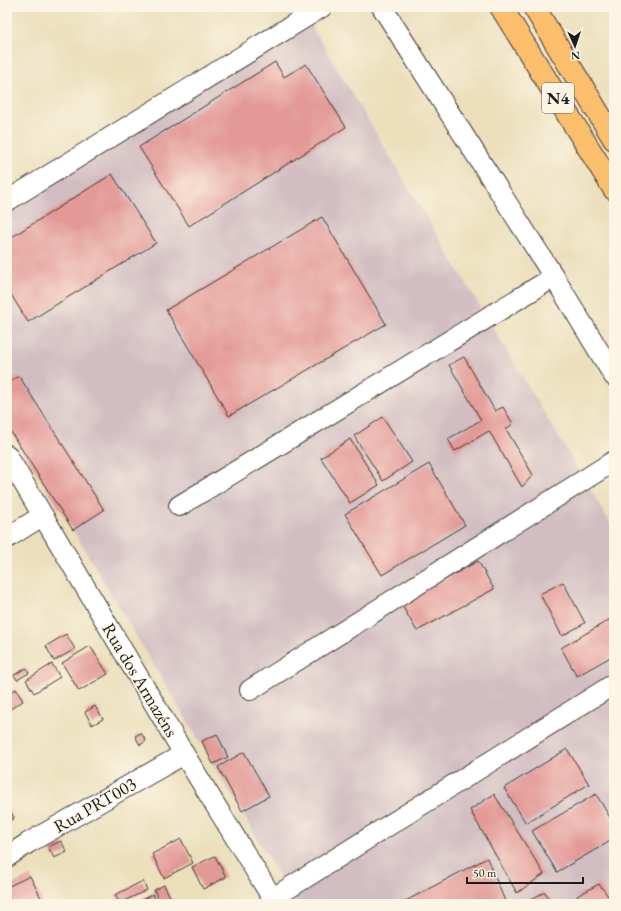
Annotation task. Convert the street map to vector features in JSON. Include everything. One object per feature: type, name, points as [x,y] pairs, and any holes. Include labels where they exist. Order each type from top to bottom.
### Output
[{"type":"highway","name":"N4","points":[[501,7],[614,189]]},
{"type":"highway","name":"N4","points":[[534,7],[614,139]]},
{"type":"street","points":[[7,201],[322,7]]},
{"type":"street","points":[[382,7],[554,277],[614,376]]},
{"type":"street","points":[[179,506],[554,277]]},
{"type":"street","name":"Rua dos Armazéns","points":[[7,456],[184,754],[275,901]]},
{"type":"street","points":[[250,690],[614,461]]},
{"type":"street","points":[[7,538],[42,516]]},
{"type":"street","points":[[275,901],[614,684]]},
{"type":"street","name":"Rua PRT003","points":[[7,857],[28,843],[184,754]]},
{"type":"shaded area","points":[[303,12],[614,529],[614,904],[296,904],[73,530],[7,426],[7,206]]},
{"type":"building","points":[[275,62],[284,77],[306,64],[346,127],[189,226],[139,147]]},
{"type":"building","points":[[112,174],[156,243],[28,322],[7,288],[7,240]]},
{"type":"building","points":[[322,217],[386,324],[229,416],[166,310]]},
{"type":"building","points":[[464,357],[495,411],[503,407],[513,424],[506,429],[533,475],[522,487],[489,431],[455,451],[448,439],[481,420],[449,365]]},
{"type":"building","points":[[19,376],[104,510],[73,530],[7,426],[7,383]]},
{"type":"building","points":[[383,417],[412,462],[383,481],[354,436]]},
{"type":"building","points":[[350,439],[379,485],[350,503],[321,458]]},
{"type":"building","points":[[429,464],[465,525],[382,575],[345,514]]},
{"type":"building","points":[[478,561],[494,589],[417,631],[401,604]]},
{"type":"building","points":[[563,582],[585,623],[562,636],[540,594]]},
{"type":"building","points":[[614,617],[614,655],[577,676],[561,648]]},
{"type":"building","points":[[66,634],[75,649],[54,661],[46,646]]},
{"type":"building","points":[[90,646],[108,674],[79,691],[62,663]]},
{"type":"building","points":[[52,664],[60,677],[34,693],[26,680]]},
{"type":"building","points":[[26,668],[29,673],[17,680],[14,675]]},
{"type":"building","points":[[16,689],[23,701],[7,711],[7,694]]},
{"type":"building","points":[[95,706],[103,719],[92,725],[85,712]]},
{"type":"building","points":[[141,733],[146,741],[140,745],[135,736]]},
{"type":"building","points":[[217,734],[228,757],[213,764],[202,741]]},
{"type":"building","points":[[567,749],[589,784],[526,823],[504,788]]},
{"type":"building","points":[[244,752],[269,796],[242,811],[218,767]]},
{"type":"building","points":[[494,794],[544,874],[517,893],[470,810]]},
{"type":"building","points":[[596,794],[614,824],[614,839],[557,872],[532,831]]},
{"type":"building","points":[[8,808],[14,818],[7,823],[7,809]]},
{"type":"building","points":[[181,839],[193,863],[164,878],[152,854]]},
{"type":"building","points":[[61,841],[67,852],[54,858],[48,847]]},
{"type":"building","points":[[215,856],[226,877],[203,889],[192,867]]},
{"type":"building","points":[[487,858],[505,901],[499,904],[400,904]]},
{"type":"building","points":[[30,876],[44,904],[12,904],[7,894],[7,887]]},
{"type":"building","points":[[143,881],[147,890],[120,903],[115,895]]},
{"type":"building","points":[[599,884],[614,904],[581,904],[577,896]]},
{"type":"building","points":[[164,885],[174,904],[161,904],[154,890]]},
{"type":"building","points":[[545,892],[552,904],[521,904]]},
{"type":"building","points":[[153,894],[158,904],[133,904]]}]
